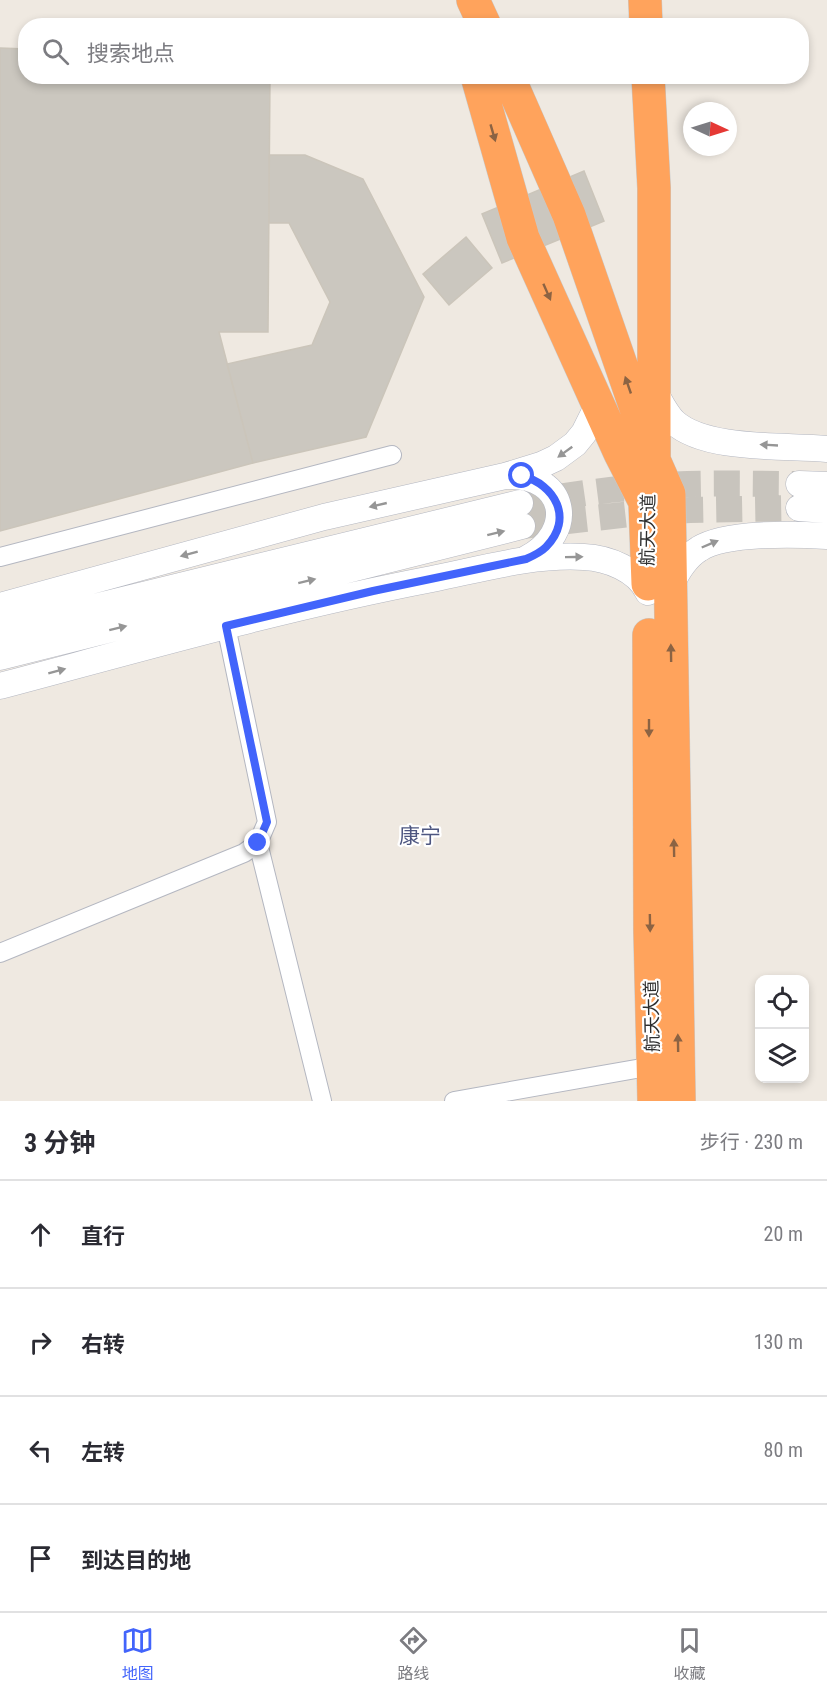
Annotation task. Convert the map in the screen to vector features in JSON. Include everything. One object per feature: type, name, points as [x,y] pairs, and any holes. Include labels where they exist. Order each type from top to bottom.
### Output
[{"type":"highway","points":[[452,0],[459,18]]},
{"type":"highway","points":[[473,0],[481,18]]},
{"type":"highway","points":[[645,0],[646,18]]},
{"type":"highway","points":[[479,84],[523,238],[598,405],[645,502]]},
{"type":"highway","points":[[512,84],[569,215],[654,460]]},
{"type":"highway","points":[[648,84],[654,188],[654,460]]},
{"type":"highway","name":"航天大道","points":[[654,460],[645,502],[660,588],[679,1101]]},
{"type":"highway","name":"航天大道","points":[[654,460],[669,494],[660,588],[650,920],[654,1101]]},
{"type":"street","points":[[654,390],[675,422],[701,436],[737,444],[827,449]]},
{"type":"street","points":[[0,606],[324,517],[505,476],[556,458],[584,433],[598,405]]},
{"type":"street","points":[[0,557],[392,455]]},
{"type":"street","points":[[505,476],[535,479],[546,486],[554,497],[558,509],[559,523],[554,537],[545,548],[526,559]]},
{"type":"street","points":[[827,485],[799,496],[827,510]]},
{"type":"street","points":[[0,633],[86,609],[521,515],[0,657]]},
{"type":"street","points":[[0,686],[226,626],[373,591],[526,559],[573,556],[601,559],[660,588],[698,549],[721,540],[765,536],[827,536]]},
{"type":"street","points":[[0,952],[244,853],[258,843],[267,822],[226,626]]},
{"type":"street","points":[[258,843],[322,1101]]},
{"type":"street","points":[[454,1101],[653,1066]]},
{"type":"building","points":[[0,48],[18,49],[18,84],[270,84],[268,332],[219,332],[253,463],[0,531]]},
{"type":"building","points":[[269,155],[305,155],[363,179],[424,297],[366,437],[253,463],[227,364],[312,345],[330,302],[289,223],[269,223]]},
{"type":"building","points":[[584,171],[604,221],[502,263],[482,214]]},
{"type":"building","points":[[466,237],[492,268],[449,305],[423,274]]},
{"type":"tunnel","points":[[520,503],[652,486],[799,484]]},
{"type":"tunnel","points":[[522,526],[640,513],[799,508]]},
{"type":"district","name":"康宁","points":[[420,836]]},
{"type":"route","points":[[258,843],[267,822],[226,626],[373,591],[476,571],[534,555],[545,548],[554,537],[559,523],[558,509],[554,497],[546,486],[535,479],[522,476]]}]
